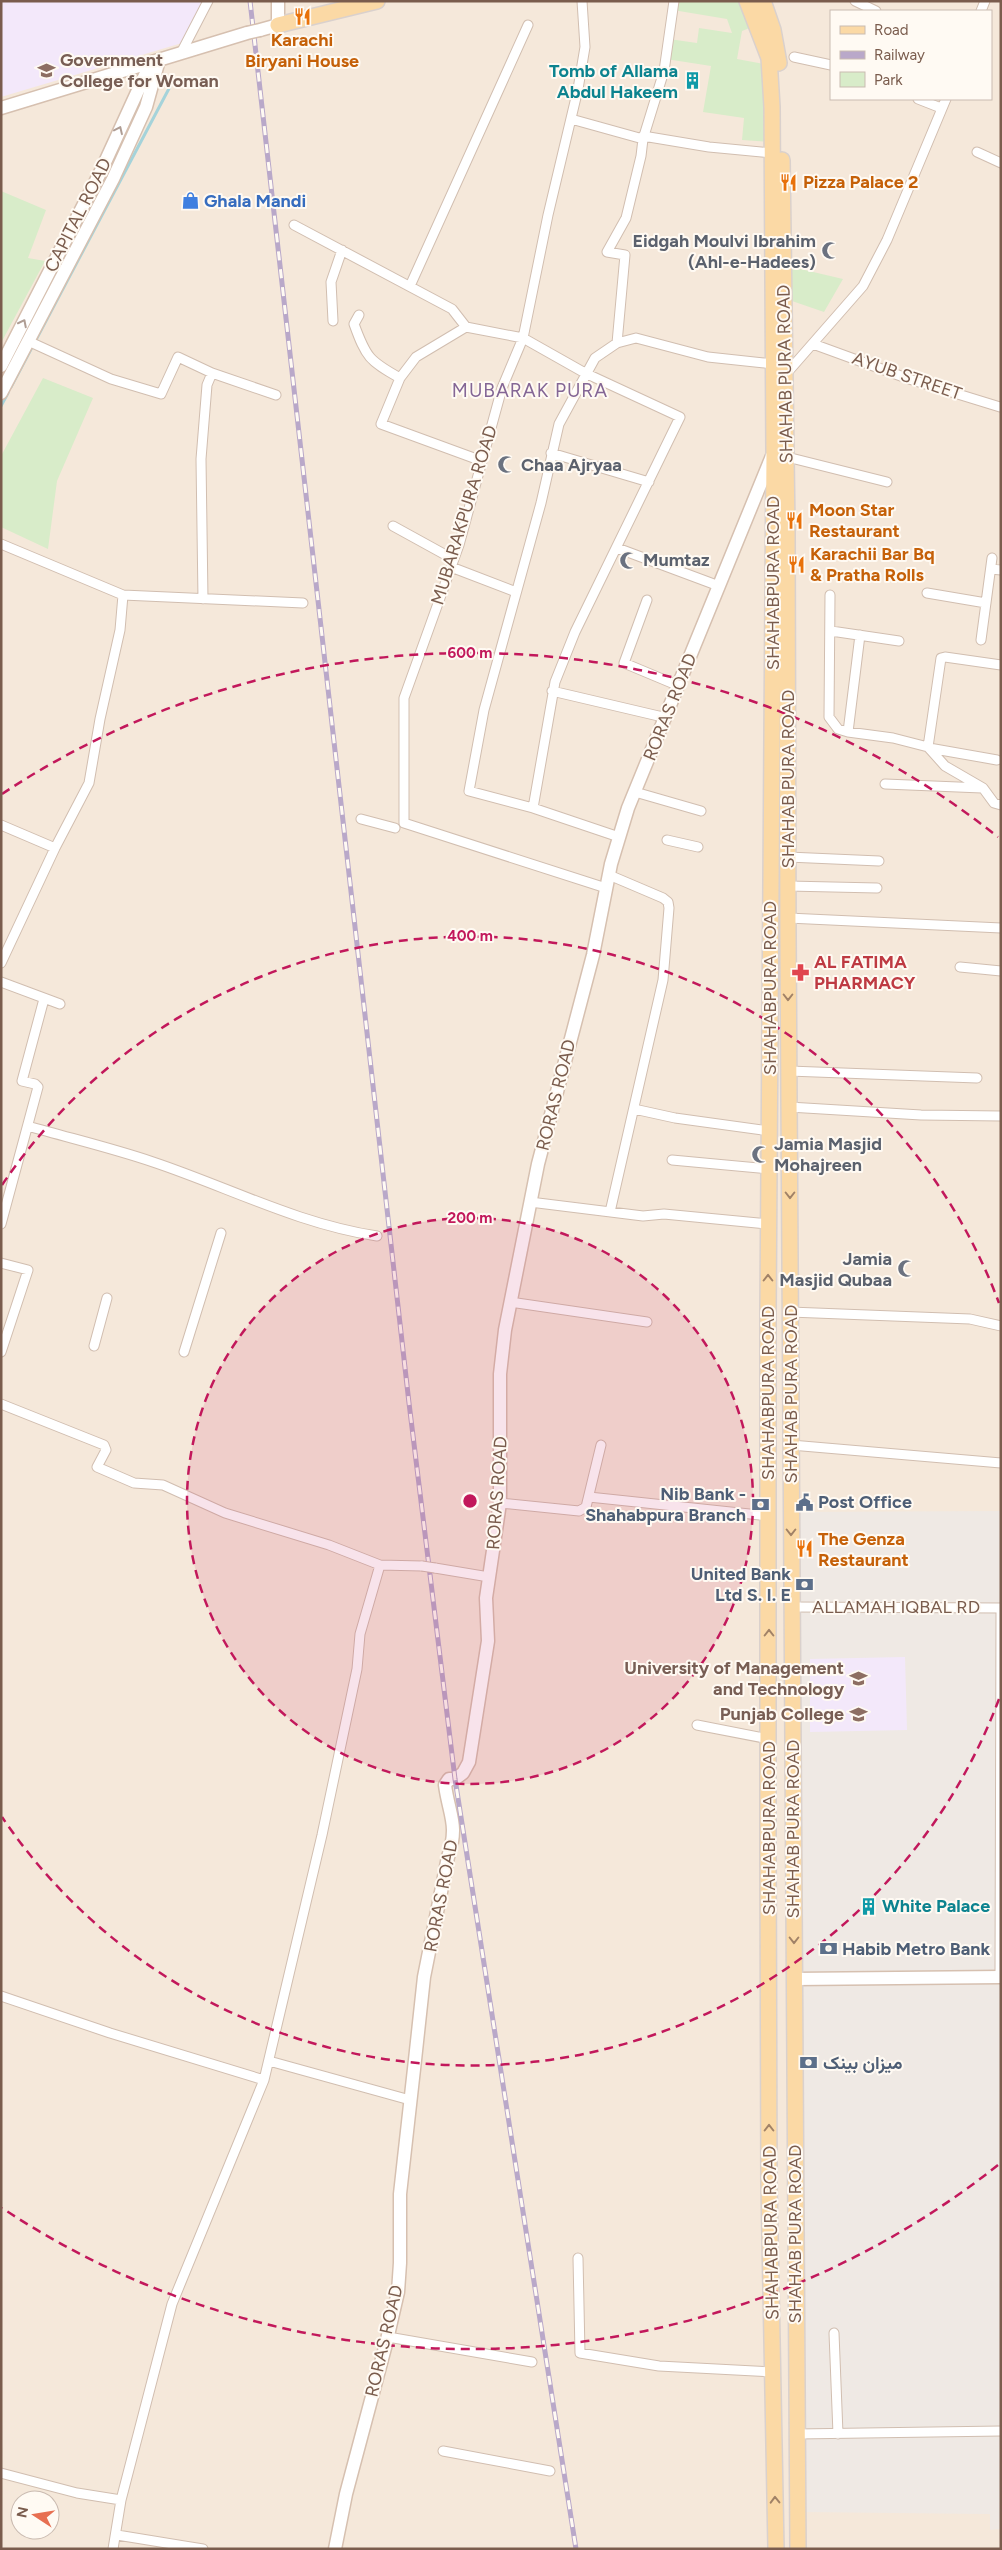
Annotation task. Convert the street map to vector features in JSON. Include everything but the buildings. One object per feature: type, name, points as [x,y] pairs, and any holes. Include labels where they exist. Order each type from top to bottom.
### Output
[{"type":"main road","points":[[278,1],[278,25]]},
{"type":"main road","points":[[1,108],[254,31],[377,1]]},
{"type":"main road","points":[[757,5],[770,65],[779,369]]},
{"type":"main road","name":"SHAHAB PURA ROAD","points":[[757,5],[773,30],[781,74],[779,369],[788,857],[798,2549]]},
{"type":"main road","points":[[1,393],[113,179],[146,107],[155,61]]},
{"type":"main road","name":"CAPITAL ROAD","points":[[1,366],[155,61]]},
{"type":"main road","points":[[101,171],[113,179]]},
{"type":"main road","name":"RORAS ROAD","points":[[335,2549],[366,2415],[388,2338],[398,2292],[400,2194],[424,1977],[448,1857],[453,1842],[454,1826],[445,1785],[449,1780],[455,1779],[463,1773],[470,1757],[488,1641],[486,1598],[500,1503],[500,1374],[510,1302],[530,1202],[593,955],[606,888],[619,837],[635,792],[667,718],[719,586],[780,455]]},
{"type":"main road","name":"SHAHABPURA ROAD","points":[[776,2549],[769,2188],[768,1224],[771,904],[780,455]]},
{"type":"main road","points":[[771,904],[788,911]]},
{"type":"main road","points":[[771,939],[776,934],[788,937]]},
{"type":"main road","points":[[769,1608],[792,1607]]},
{"type":"main road","points":[[769,1978],[1000,1977]]},
{"type":"main road","points":[[769,2188],[795,2190]]},
{"type":"street","points":[[180,53],[208,1]]},
{"type":"street","name":"MUBARAKPURA ROAD","points":[[582,1],[585,47],[571,119],[522,338],[502,388],[452,563],[404,698],[404,823],[606,888]]},
{"type":"street","points":[[617,342],[625,255],[607,252],[626,218],[641,156],[643,138],[664,71],[674,1]]},
{"type":"street","points":[[855,1],[874,10]]},
{"type":"street","points":[[410,286],[528,25]]},
{"type":"street","points":[[794,57],[830,66]]},
{"type":"street","points":[[921,100],[941,108]]},
{"type":"street","points":[[619,837],[533,808],[469,790],[484,710],[541,503],[559,424],[585,373],[595,358],[617,342],[636,338],[708,357],[779,369],[813,344],[863,286],[887,240],[945,100]]},
{"type":"street","points":[[571,119],[643,138],[772,153]]},
{"type":"street","points":[[977,152],[1000,161]]},
{"type":"street","points":[[294,225],[452,308],[466,327]]},
{"type":"street","points":[[333,321],[331,282],[342,250]]},
{"type":"street","points":[[358,315],[354,324],[364,352],[376,365],[400,378]]},
{"type":"street","points":[[482,460],[381,424],[400,378],[416,357],[466,327],[522,338],[585,373],[680,417],[575,632],[552,691],[533,808]]},
{"type":"street","points":[[28,341],[111,378],[161,394],[178,357],[212,373],[276,395]]},
{"type":"street","name":"AYUB STREET","points":[[813,344],[909,378],[1000,407]]},
{"type":"street","points":[[203,599],[201,459],[207,385],[212,373]]},
{"type":"street","points":[[551,453],[649,482]]},
{"type":"street","points":[[780,455],[887,482]]},
{"type":"street","points":[[393,526],[452,563],[516,592]]},
{"type":"street","points":[[1,544],[123,596],[303,603]]},
{"type":"street","points":[[617,548],[719,586]]},
{"type":"street","points":[[981,640],[992,558]]},
{"type":"street","points":[[990,569],[1001,570]]},
{"type":"street","points":[[926,593],[986,603]]},
{"type":"street","points":[[830,595],[829,717],[838,729],[894,738],[928,747],[997,760]]},
{"type":"street","points":[[1,963],[55,848],[89,783],[100,719],[120,630],[123,596]]},
{"type":"street","points":[[647,600],[624,663],[679,686]]},
{"type":"street","points":[[831,631],[899,641]]},
{"type":"street","points":[[848,732],[860,635]]},
{"type":"street","points":[[928,747],[941,658],[1001,664]]},
{"type":"street","points":[[552,691],[667,718]]},
{"type":"street","points":[[928,747],[945,766],[983,788],[994,803],[1001,805]]},
{"type":"street","points":[[885,784],[983,788]]},
{"type":"street","points":[[635,792],[701,811]]},
{"type":"street","points":[[361,819],[395,828]]},
{"type":"street","points":[[1,825],[55,848]]},
{"type":"street","points":[[667,840],[698,847]]},
{"type":"street","points":[[788,857],[879,861]]},
{"type":"street","points":[[609,875],[663,898],[668,902],[669,908],[663,980],[610,1212]]},
{"type":"street","points":[[788,886],[877,888]]},
{"type":"street","points":[[788,911],[1001,928]]},
{"type":"street","points":[[960,967],[1001,971]]},
{"type":"street","points":[[1,982],[60,1004]]},
{"type":"street","points":[[1,1224],[38,1087],[36,1084],[22,1081],[44,998]]},
{"type":"street","points":[[789,1071],[976,1078]]},
{"type":"street","points":[[789,1107],[1001,1116]]},
{"type":"street","points":[[634,1109],[675,1118],[769,1131]]},
{"type":"street","points":[[28,1126],[153,1162],[231,1193],[343,1231],[377,1236]]},
{"type":"street","points":[[672,1160],[769,1169]]},
{"type":"street","points":[[530,1202],[643,1216],[664,1214],[768,1224]]},
{"type":"street","points":[[184,1352],[221,1233]]},
{"type":"street","points":[[1,1263],[28,1270],[1,1352]]},
{"type":"street","points":[[94,1346],[107,1298]]},
{"type":"street","points":[[510,1302],[647,1322]]},
{"type":"street","points":[[790,1312],[970,1320],[1001,1326]]},
{"type":"street","points":[[1,1404],[104,1445],[106,1450],[98,1467],[134,1483],[163,1485],[225,1513],[329,1545],[380,1565],[422,1566],[489,1577]]},
{"type":"street","points":[[500,1503],[579,1511],[586,1507],[601,1445]]},
{"type":"street","points":[[791,1445],[1001,1463]]},
{"type":"street","points":[[589,1497],[768,1516]]},
{"type":"street","points":[[113,2549],[117,2535],[121,2500],[172,2304],[264,2080],[322,1836],[357,1669],[360,1634],[380,1565]]},
{"type":"street","name":"ALLAMAH IQBAL RD","points":[[792,1607],[1001,1608]]},
{"type":"street","points":[[1000,1977],[1001,1612]]},
{"type":"street","points":[[697,1725],[769,1739]]},
{"type":"street","points":[[1,1996],[110,2033],[264,2080]]},
{"type":"street","points":[[269,2061],[410,2100]]},
{"type":"street","points":[[578,2258],[580,2353],[659,2366],[773,2372]]},
{"type":"street","points":[[834,2333],[838,2434]]},
{"type":"street","points":[[388,2338],[532,2362]]},
{"type":"street","points":[[797,2434],[1001,2431]]},
{"type":"street","points":[[443,2451],[550,2471]]},
{"type":"street","points":[[1,2473],[77,2493],[121,2500]]},
{"type":"street","points":[[117,2535],[203,2549]]},
{"type":"shaded area","points":[[1,1],[1001,1],[1001,2549],[1,2549]]},
{"type":"shaded area","name":"Government College for Woman","points":[[1,1],[205,1],[182,43],[1,97]]},
{"type":"shaded area","points":[[1001,1511],[1001,2529],[990,2530],[990,2514],[797,2512],[791,1512]]},
{"type":"shaded area","points":[[905,1657],[907,1730],[810,1732],[810,1659]]},
{"type":"green space","points":[[674,1],[747,1],[757,25],[742,31],[737,59],[770,65],[772,142],[742,140],[744,118],[703,112],[711,66],[666,59],[669,39],[697,43],[699,28],[732,33],[727,19],[673,10]]},
{"type":"green space","points":[[1,191],[46,210],[28,258],[45,261],[1,343]]},
{"type":"green space","points":[[792,267],[843,279],[824,312],[792,301]]},
{"type":"green space","points":[[43,378],[93,398],[57,481],[48,549],[1,527],[1,456]]},
{"type":"waterway","points":[[11,387],[173,81]]},
{"type":"waterway","points":[[1,406],[8,393]]},
{"type":"railway","points":[[250,1],[409,1403],[455,1779],[576,2549]]},
{"type":"place","name":"Karachi Biryani House","points":[[302,17]]},
{"type":"place","name":"Government College for Woman","points":[[46,70]]},
{"type":"place","name":"Tomb of Allama Abdul Hakeem","points":[[692,81]]},
{"type":"place","name":"Pizza Palace 2","points":[[789,182]]},
{"type":"place","name":"Ghala Mandi","points":[[190,201]]},
{"type":"place","name":"Eidgah Moulvi Ibrahim (Ahl-e-Hadees)","points":[[830,251]]},
{"type":"place","name":"Chaa Ajryaa","points":[[507,465]]},
{"type":"place","name":"Moon Star Restaurant","points":[[795,520]]},
{"type":"place","name":"Mumtaz","points":[[629,560]]},
{"type":"place","name":"Karachii Bar Bq & Pratha Rolls","points":[[796,564]]},
{"type":"place","name":"AL FATIMA PHARMACY","points":[[800,972]]},
{"type":"place","name":"Jamia Masjid Mohajreen","points":[[760,1154]]},
{"type":"place","name":"Jamia Masjid Qubaa","points":[[906,1269]]},
{"type":"place","name":"Post Office","points":[[804,1502]]},
{"type":"place","name":"Nib Bank - Shahabpura Branch","points":[[760,1504]]},
{"type":"place","name":"The Genza Restaurant","points":[[804,1549]]},
{"type":"place","name":"United Bank Ltd S. I. E","points":[[805,1584]]},
{"type":"place","name":"University of Management and Technology","points":[[858,1678]]},
{"type":"place","name":"Punjab College","points":[[858,1714]]},
{"type":"place","name":"White Palace","points":[[868,1906]]},
{"type":"place","name":"Habib Metro Bank","points":[[828,1949]]},
{"type":"place","name":"میزان بینک","points":[[809,2063]]},
{"type":"district","name":"MUBARAK PURA","points":[[530,390]]}]
